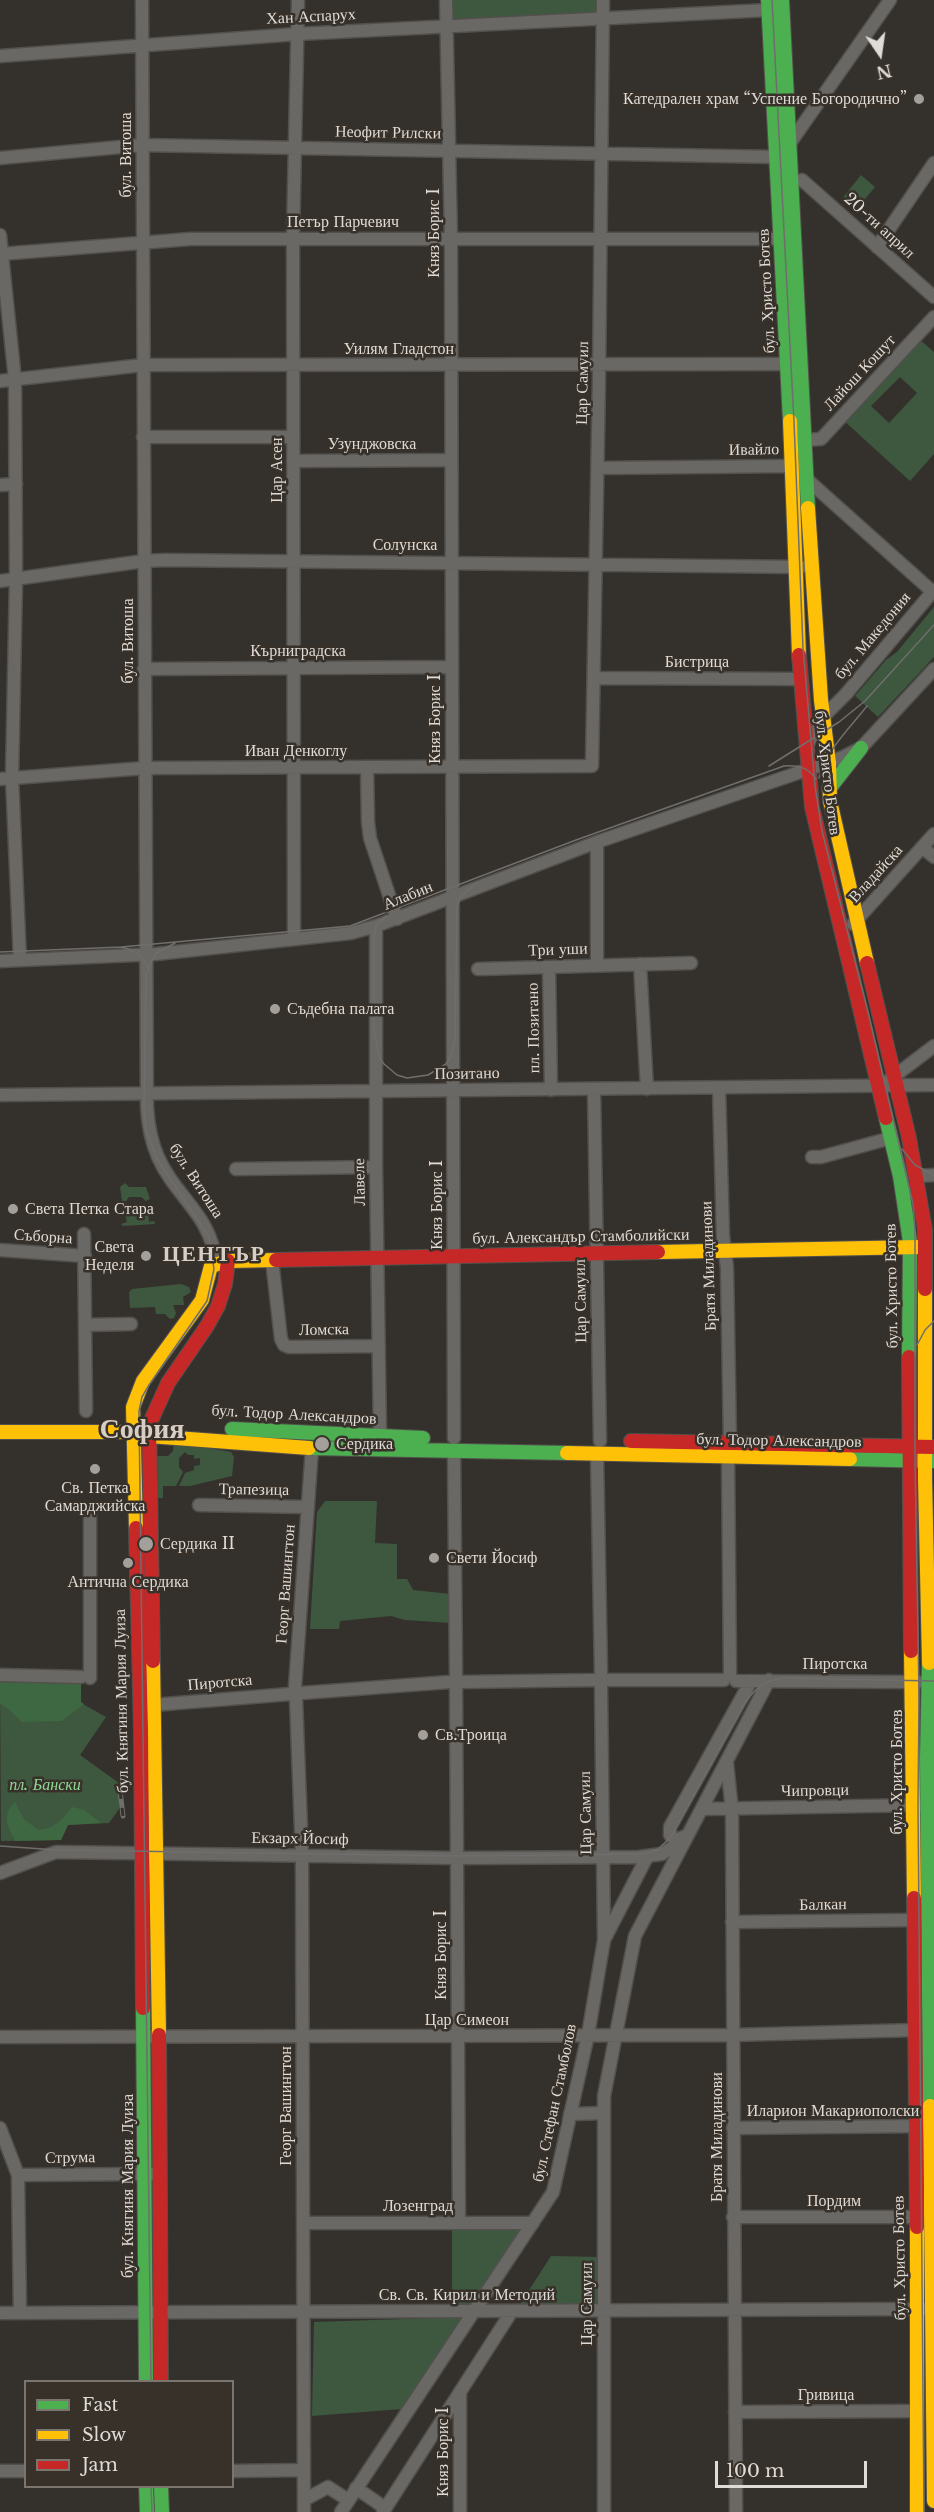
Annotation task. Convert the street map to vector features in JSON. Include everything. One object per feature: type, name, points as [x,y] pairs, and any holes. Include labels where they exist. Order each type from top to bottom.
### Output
[{"type":"main road","name":"бул. Христо Ботев","points":[[782,0],[790,146],[787,239]]},
{"type":"main road","name":"бул. Христо Ботев","points":[[768,5],[776,153],[787,239],[793,364],[792,466],[800,679],[808,770],[816,832],[891,1138],[903,1193],[910,1247],[909,1454],[913,1681],[932,2027],[933,2217],[928,2309],[918,2411],[917,2512]]},
{"type":"main road","name":"бул. Христо Ботев","points":[[793,364],[804,440],[811,567],[821,700],[829,763],[829,789],[837,838],[918,1176],[930,1247],[931,1683],[914,1920],[916,2217],[928,2309],[934,2500]]},
{"type":"main road","points":[[829,789],[861,748]]},
{"type":"main road","name":"бул. Александър Стамболийски","points":[[222,1262],[930,1247]]},
{"type":"main road","name":"бул. Княгиня Мария Луиза","points":[[146,2380],[143,2037],[148,1853],[153,1705],[149,1431],[163,1392],[217,1312],[225,1292],[222,1262],[209,1269],[207,1287],[197,1309],[139,1389],[133,1407],[141,1731],[148,1853],[159,2037],[161,2380]]},
{"type":"main road","name":"бул. Тодор Александров","points":[[0,1431],[149,1431],[380,1437],[454,1444]]},
{"type":"main road","name":"бул. Тодор Александров","points":[[149,1431],[312,1448],[454,1444],[929,1454]]},
{"type":"main road","name":"Цар Симеон","points":[[915,2030],[932,2027]]},
{"type":"main road","points":[[146,2488],[147,2512]]},
{"type":"main road","points":[[161,2488],[162,2512]]},
{"type":"street","name":"бул. Витоша","points":[[142,0],[144,669],[149,1129],[159,1158],[208,1230],[222,1262]]},
{"type":"street","name":"Цар Асен","points":[[294,939],[293,238],[298,0]]},
{"type":"street","name":"Княз Борис I","points":[[446,0],[451,239],[453,1256],[459,2222]]},
{"type":"street","name":"Цар Самуил","points":[[592,766],[602,239],[603,0]]},
{"type":"street","points":[[790,146],[890,0]]},
{"type":"street","name":"Хан Аспарух","points":[[0,56],[165,42],[603,18],[768,5]]},
{"type":"street","name":"Неофит Рилски","points":[[0,158],[142,145],[602,154],[776,153],[790,146]]},
{"type":"street","points":[[878,247],[934,163]]},
{"type":"street","name":"20-ти април","points":[[802,180],[934,297]]},
{"type":"street","points":[[0,236],[15,380],[16,579],[6,778],[20,960]]},
{"type":"street","name":"Петър Парчевич","points":[[1,254],[176,239],[787,239]]},
{"type":"street","name":"Лайош Кошут","points":[[804,440],[821,439],[934,317]]},
{"type":"street","name":"Уилям Гладстон","points":[[0,381],[143,365],[793,364]]},
{"type":"street","points":[[143,437],[293,437]]},
{"type":"street","name":"Узунджовска","points":[[293,461],[451,459]]},
{"type":"street","name":"Ивайло","points":[[598,468],[792,466],[934,592]]},
{"type":"street","points":[[0,485],[16,484]]},
{"type":"street","name":"Солунска","points":[[0,581],[144,561],[811,567]]},
{"type":"street","name":"бул. Македония","points":[[806,746],[823,717],[934,592]]},
{"type":"street","name":"Кърниградска","points":[[144,669],[452,667]]},
{"type":"street","points":[[808,770],[861,748],[934,669]]},
{"type":"street","name":"Бистрица","points":[[594,678],[800,679]]},
{"type":"street","name":"бул. Македония","points":[[821,700],[827,704],[838,702]]},
{"type":"street","name":"Иван Денкоглу","points":[[6,778],[145,768],[592,766]]},
{"type":"street","points":[[367,767],[370,838],[397,919]]},
{"type":"street","name":"Алабин","points":[[0,961],[146,954],[351,933],[397,919],[597,842],[808,770]]},
{"type":"street","name":"Владайска","points":[[842,936],[934,834]]},
{"type":"street","points":[[597,842],[597,965]]},
{"type":"street","points":[[922,847],[934,857]]},
{"type":"street","name":"Лавеле","points":[[376,926],[376,1167],[380,1437]]},
{"type":"street","name":"Три уши","points":[[478,969],[691,963]]},
{"type":"street","points":[[640,964],[647,1089]]},
{"type":"street","name":"пл. Позитано","points":[[549,967],[551,1090]]},
{"type":"street","points":[[896,1082],[934,1046]]},
{"type":"street","name":"Позитано","points":[[0,1095],[879,1086],[896,1082],[934,1085]]},
{"type":"street","name":"Братя Миладинови","points":[[719,1088],[724,1251],[728,1268],[730,1678]]},
{"type":"street","name":"Цар Самуил","points":[[594,1089],[604,1940]]},
{"type":"street","points":[[812,1157],[821,1157],[891,1138]]},
{"type":"street","points":[[236,1169],[376,1167]]},
{"type":"street","points":[[918,1176],[934,1176]]},
{"type":"street","points":[[84,1234],[86,1411]]},
{"type":"street","name":"Съборна","points":[[0,1250],[85,1256]]},
{"type":"street","name":"Ломска","points":[[272,1260],[281,1339],[284,1345],[290,1347],[379,1346]]},
{"type":"street","points":[[910,1320],[930,1320]]},
{"type":"street","points":[[85,1325],[131,1324]]},
{"type":"street","name":"Георг Вашингтон","points":[[304,2506],[302,1855],[296,1693],[312,1448]]},
{"type":"street","name":"Трапезица","points":[[199,1505],[308,1507]]},
{"type":"street","points":[[0,1675],[86,1677],[90,1509]]},
{"type":"street","name":"Пиротска","points":[[153,1705],[456,1682],[730,1678],[751,1681],[931,1683]]},
{"type":"street","points":[[616,2035],[635,1936],[769,1680]]},
{"type":"street","points":[[688,1835],[676,1840],[670,1835],[670,1827],[751,1681]]},
{"type":"street","name":"Братя Миладинови","points":[[727,1763],[731,1808],[736,2512]]},
{"type":"street","name":"Чипровци","points":[[702,1809],[921,1805]]},
{"type":"street","points":[[603,1857],[647,1857],[668,1851],[688,1835]]},
{"type":"street","name":"Екзарх Йосиф","points":[[0,1873],[56,1852],[457,1858],[603,1857]]},
{"type":"street","name":"бул. Стефан Стамболов","points":[[341,2512],[553,2192],[588,2035],[604,1940],[647,1857]]},
{"type":"street","name":"Балкан","points":[[732,1922],[914,1920]]},
{"type":"street","name":"Цар Симеон","points":[[0,2037],[616,2035],[915,2030]]},
{"type":"street","name":"Цар Самуил","points":[[604,2512],[604,2096],[616,2035]]},
{"type":"street","points":[[570,2114],[604,2113]]},
{"type":"street","name":"Иларион Макариополски","points":[[733,2128],[932,2127]]},
{"type":"street","points":[[0,2128],[18,2175],[20,2313]]},
{"type":"street","name":"Струма","points":[[18,2175],[160,2174]]},
{"type":"street","name":"Пордим","points":[[733,2217],[933,2217]]},
{"type":"street","name":"Лозенград","points":[[304,2223],[533,2223]]},
{"type":"street","name":"Св. Св. Кирил и Методий","points":[[0,2313],[928,2309]]},
{"type":"street","points":[[356,2488],[384,2510],[512,2312]]},
{"type":"street","name":"Княз Борис I","points":[[460,2393],[460,2512]]},
{"type":"street","name":"Гривица","points":[[735,2412],[918,2411]]},
{"type":"street","points":[[234,2471],[304,2470]]},
{"type":"street","points":[[0,2471],[24,2471]]},
{"type":"street","points":[[304,2506],[328,2487],[348,2500]]},
{"type":"green space","points":[[452,0],[597,0],[598,17],[452,19]]},
{"type":"green space","points":[[861,175],[875,187],[855,211],[841,200]]},
{"type":"green space","points":[[918,338],[934,352],[934,454],[910,481],[842,419]],"holes":[[[900,377],[917,393],[889,423],[871,406]]]},
{"type":"green space","points":[[934,607],[934,657],[878,717],[855,696],[886,660],[897,652]]},
{"type":"green space","points":[[125,1183],[129,1187],[146,1187],[150,1199],[146,1201],[141,1197],[129,1197],[126,1201],[122,1201],[120,1187]]},
{"type":"green space","points":[[130,1210],[134,1213],[148,1211],[149,1222],[154,1221],[155,1224],[123,1226],[121,1224],[127,1222],[125,1214]]},
{"type":"green space","points":[[181,1284],[189,1287],[191,1292],[183,1297],[184,1305],[173,1305],[176,1313],[174,1318],[170,1319],[165,1314],[156,1314],[155,1307],[130,1308],[129,1292],[132,1289]]},
{"type":"green space","points":[[174,1442],[231,1452],[234,1457],[232,1476],[190,1486],[179,1486],[185,1473],[194,1470],[194,1466],[200,1465],[200,1458],[194,1459],[194,1455],[188,1455],[185,1452],[179,1458],[179,1467],[183,1472],[176,1486],[163,1486],[163,1498],[158,1498],[157,1456],[168,1456],[173,1451]]},
{"type":"green space","points":[[325,1501],[377,1501],[375,1543],[397,1544],[397,1579],[407,1579],[413,1590],[451,1594],[451,1623],[405,1620],[391,1616],[340,1621],[339,1629],[310,1629],[317,1512]]},
{"type":"green space","name":"пл. Бански","points":[[0,1681],[81,1682],[81,1703],[106,1717],[80,1755],[119,1783],[119,1809],[109,1823],[68,1825],[61,1840],[1,1841]]},
{"type":"green space","points":[[0,1681],[81,1682],[81,1702],[84,1704],[62,1721],[22,1722],[0,1704]]},
{"type":"green space","points":[[15,1802],[24,1819],[38,1830],[58,1823],[72,1807],[84,1810],[101,1823],[68,1825],[61,1840],[15,1841],[8,1826],[7,1817]]},
{"type":"green space","points":[[452,2226],[523,2227],[472,2308],[452,2310]]},
{"type":"green space","points":[[551,2256],[600,2257],[599,2308],[517,2309]]},
{"type":"green space","points":[[465,2317],[402,2409],[312,2416],[314,2322]]},
{"type":"tram line","points":[[772,0],[794,422],[803,648],[815,786],[822,831],[913,1204],[915,1231],[924,2512]]},
{"type":"tram line","points":[[769,766],[839,722],[865,701],[934,625]]},
{"type":"tram line","points":[[819,778],[827,758],[867,706]]},
{"type":"tram line","points":[[0,952],[121,947],[350,926],[576,840],[784,766],[802,768],[816,779]]},
{"type":"tram line","points":[[386,916],[376,926],[374,938],[374,1031],[379,1057],[397,1075],[407,1078],[428,1075],[446,1064],[451,1056],[455,1039],[457,907],[460,898],[476,883]]},
{"type":"tram line","points":[[151,2380],[139,1411],[142,1397],[149,1385],[207,1301],[214,1269],[209,1237],[157,1159],[146,1129],[144,1107],[146,974],[155,954],[175,943]]},
{"type":"tram line","points":[[121,947],[139,954],[149,970]]},
{"type":"tram line","points":[[902,1149],[915,1165],[934,1175]]},
{"type":"tram line","points":[[917,1345],[925,1330],[934,1321]]},
{"type":"tram line","points":[[0,1846],[57,1850],[457,1856],[645,1854],[657,1850],[671,1837],[745,1703],[761,1686],[783,1678],[934,1681]]},
{"type":"tram line","points":[[151,2488],[152,2512]]},
{"type":"railway","points":[[120,1790],[123,1816]]},
{"type":"traffic: fast","points":[[768,0],[790,421]]},
{"type":"traffic: fast","points":[[782,0],[808,508]]},
{"type":"traffic: fast","points":[[829,789],[861,748]]},
{"type":"traffic: fast","points":[[886,1118],[900,1176],[910,1242],[909,1357]]},
{"type":"traffic: fast","points":[[232,1429],[423,1438]]},
{"type":"traffic: fast","points":[[309,1448],[567,1453]]},
{"type":"traffic: fast","points":[[850,1459],[934,1461]]},
{"type":"traffic: fast","points":[[929,1663],[927,1758],[930,2106]]},
{"type":"traffic: fast","points":[[143,2008],[146,2380]]},
{"type":"traffic: fast","points":[[146,2488],[147,2512]]},
{"type":"traffic: fast","points":[[161,2488],[162,2512]]},
{"type":"traffic: slow","points":[[790,421],[799,655]]},
{"type":"traffic: slow","points":[[808,508],[821,700],[829,763],[830,801],[867,963]]},
{"type":"traffic: slow","points":[[658,1252],[921,1247]]},
{"type":"traffic: slow","points":[[136,1528],[133,1407],[143,1381],[202,1300],[211,1266],[228,1261],[276,1260]]},
{"type":"traffic: slow","points":[[925,1289],[925,1478],[929,1663]]},
{"type":"traffic: slow","points":[[0,1432],[132,1432],[149,1436],[309,1448]]},
{"type":"traffic: slow","points":[[567,1453],[850,1459]]},
{"type":"traffic: slow","points":[[911,1651],[914,1898]]},
{"type":"traffic: slow","points":[[153,1661],[159,2035]]},
{"type":"traffic: slow","points":[[930,2106],[934,2501]]},
{"type":"traffic: slow","points":[[917,2227],[917,2512]]},
{"type":"traffic: jam","points":[[799,655],[812,807],[886,1118]]},
{"type":"traffic: jam","points":[[867,963],[909,1138],[925,1230],[925,1289]]},
{"type":"traffic: jam","points":[[276,1260],[658,1252]]},
{"type":"traffic: jam","points":[[153,1661],[149,1425],[168,1383],[218,1306],[225,1284],[228,1261]]},
{"type":"traffic: jam","points":[[909,1357],[911,1651]]},
{"type":"traffic: jam","points":[[631,1441],[934,1447]]},
{"type":"traffic: jam","points":[[136,1528],[141,1731],[143,2008]]},
{"type":"traffic: jam","points":[[914,1898],[917,2227]]},
{"type":"traffic: jam","points":[[159,2035],[161,2380]]},
{"type":"place","name":"Катедрален храм “Успение Богородично”","points":[[919,99]]},
{"type":"place","name":"Съдебна палата","points":[[275,1009]]},
{"type":"place","name":"Света Петка Стара","points":[[13,1209]]},
{"type":"place","name":"Света Неделя","points":[[146,1256]]},
{"type":"place","name":"Сердика","points":[[322,1444]]},
{"type":"place","name":"Св. Петка Самарджийска","points":[[95,1469]]},
{"type":"place","name":"Сердика II","points":[[146,1544]]},
{"type":"place","name":"Свети Йосиф","points":[[434,1558]]},
{"type":"place","name":"Антична Сердика","points":[[128,1563]]},
{"type":"place","name":"Св.Троица","points":[[423,1735]]},
{"type":"district","name":"ЦЕНТЪР","points":[[214,1255]]},
{"type":"district","name":"София","points":[[142,1430]]}]
